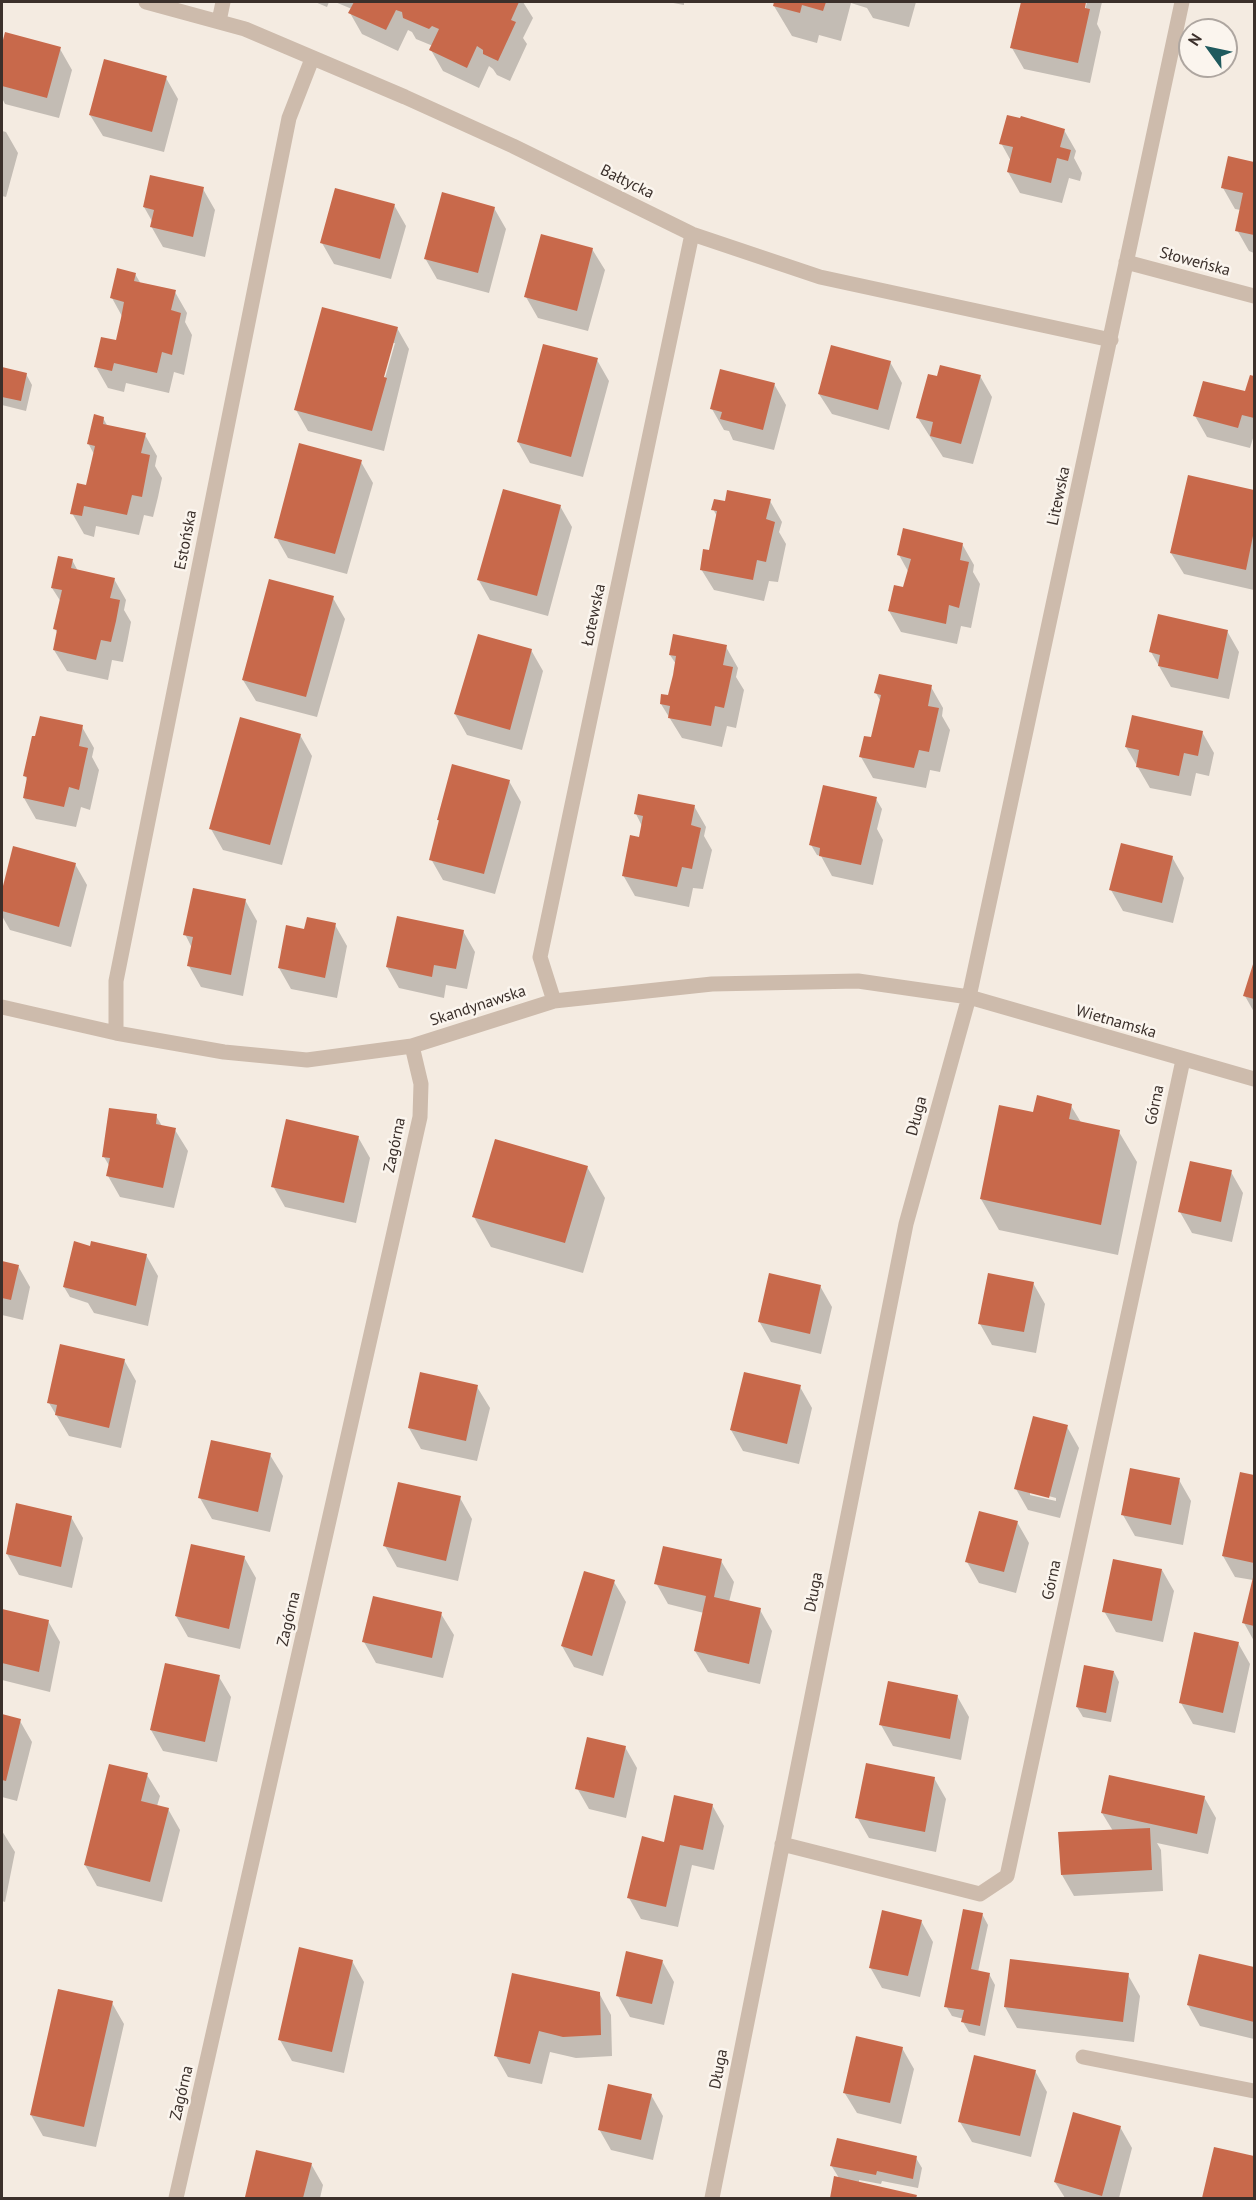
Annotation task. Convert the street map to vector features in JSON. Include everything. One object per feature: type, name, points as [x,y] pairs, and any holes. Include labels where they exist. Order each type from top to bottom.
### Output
[{"type":"street","name":"Bałtycka","points":[[146,2],[245,29],[513,146],[693,234],[820,278],[1111,340]]},
{"type":"street","points":[[219,21],[223,2]]},
{"type":"street","name":"Litewska","points":[[969,997],[1182,2]]},
{"type":"street","name":"Estońska","points":[[116,1033],[116,981],[289,118],[312,59]]},
{"type":"street","name":"Łotewska","points":[[554,1001],[540,957],[693,234]]},
{"type":"street","name":"Słoweńska","points":[[1126,262],[1254,296]]},
{"type":"street","name":"Skandynawska","points":[[2,1007],[116,1033],[224,1052],[307,1060],[412,1046],[554,1001],[712,984],[858,981],[969,997]]},
{"type":"street","name":"Wietnamska","points":[[969,997],[1254,1079]]},
{"type":"street","name":"Długa","points":[[712,2199],[906,1224],[969,997]]},
{"type":"street","name":"Zagórna","points":[[176,2199],[420,1117],[421,1084],[412,1046]]},
{"type":"street","name":"Górna","points":[[782,1844],[980,1894],[1007,1876],[1183,1060]]},
{"type":"street","points":[[1083,2057],[1254,2091]]},
{"type":"building","points":[[354,2],[519,2],[511,20],[516,22],[498,61],[483,54],[483,50],[477,46],[467,68],[429,50],[439,29],[432,26],[429,29],[403,18],[402,12],[396,10],[386,30],[348,13]]},
{"type":"building","points":[[774,2],[826,2],[823,11],[802,5],[800,13],[773,6]]},
{"type":"building","points":[[1021,2],[1086,2],[1085,8],[1090,9],[1078,63],[1010,48]]},
{"type":"building","points":[[5,32],[61,47],[47,98],[2,86],[2,44]]},
{"type":"building","points":[[104,59],[167,76],[152,132],[89,115]]},
{"type":"building","points":[[1007,115],[1020,118],[1021,116],[1065,129],[1060,147],[1071,150],[1068,161],[1057,158],[1051,183],[1007,172],[1013,147],[999,144]]},
{"type":"building","points":[[1228,156],[1254,162],[1254,235],[1235,231],[1243,193],[1221,188]]},
{"type":"building","points":[[150,175],[204,187],[193,237],[150,227],[154,210],[143,207]]},
{"type":"building","points":[[335,188],[395,204],[380,259],[320,243]]},
{"type":"building","points":[[442,192],[495,207],[478,273],[424,259]]},
{"type":"building","points":[[541,234],[593,248],[577,311],[524,297]]},
{"type":"building","points":[[117,268],[136,273],[134,281],[176,290],[171,310],[181,313],[172,355],[162,352],[157,373],[114,363],[112,371],[94,367],[101,337],[116,340],[124,302],[110,298]]},
{"type":"building","points":[[322,307],[398,327],[372,431],[294,410]]},
{"type":"building","points":[[543,344],[598,358],[571,457],[517,442]]},
{"type":"building","points":[[831,345],[891,361],[878,410],[818,394]]},
{"type":"building","points":[[940,365],[981,375],[961,444],[930,436],[933,422],[916,418],[928,374],[937,376]]},
{"type":"building","points":[[2,367],[27,373],[21,401],[2,397]]},
{"type":"building","points":[[720,369],[775,383],[763,430],[720,419],[722,412],[710,409]]},
{"type":"building","points":[[1250,375],[1254,376],[1254,418],[1242,415],[1238,428],[1193,416],[1203,381],[1245,391]]},
{"type":"building","points":[[94,414],[104,417],[103,424],[146,433],[141,453],[150,455],[142,497],[132,495],[127,515],[84,506],[82,516],[70,514],[77,483],[86,485],[95,446],[87,444]]},
{"type":"building","points":[[299,443],[362,460],[335,554],[274,538]]},
{"type":"building","points":[[1188,475],[1254,490],[1254,531],[1246,570],[1170,553]]},
{"type":"building","points":[[503,489],[561,505],[537,596],[477,580]]},
{"type":"building","points":[[727,490],[771,499],[766,519],[775,522],[766,562],[757,560],[753,580],[700,570],[703,549],[709,550],[717,511],[711,510],[714,499],[725,501]]},
{"type":"building","points":[[903,528],[963,543],[960,560],[969,562],[959,608],[949,605],[946,624],[888,611],[894,585],[903,587],[911,559],[897,555]]},
{"type":"building","points":[[58,556],[73,559],[71,568],[115,578],[110,598],[120,600],[116,621],[111,642],[101,640],[96,660],[53,650],[57,630],[53,629],[62,590],[51,588]]},
{"type":"building","points":[[269,579],[334,596],[306,697],[242,680]]},
{"type":"building","points":[[1158,614],[1228,630],[1218,679],[1158,666],[1160,655],[1149,652]]},
{"type":"building","points":[[478,634],[532,649],[510,730],[454,714]]},
{"type":"building","points":[[673,634],[727,645],[723,665],[733,667],[724,708],[715,706],[711,726],[668,718],[670,706],[660,704],[661,694],[668,695],[673,675],[676,656],[669,655]]},
{"type":"building","points":[[879,674],[932,685],[928,706],[939,708],[929,752],[919,750],[914,768],[859,757],[864,736],[871,737],[881,695],[874,693]]},
{"type":"building","points":[[1132,715],[1203,731],[1198,756],[1184,753],[1179,776],[1136,767],[1139,750],[1125,747]]},
{"type":"building","points":[[40,716],[83,725],[79,746],[88,748],[79,790],[69,787],[64,807],[23,798],[27,777],[23,776],[32,736],[35,736]]},
{"type":"building","points":[[240,717],[301,734],[270,845],[209,829]]},
{"type":"building","points":[[452,764],[510,780],[484,874],[429,860]]},
{"type":"building","points":[[823,785],[877,797],[861,865],[819,856],[820,848],[809,845]]},
{"type":"building","points":[[638,794],[695,805],[691,825],[701,828],[692,869],[682,867],[677,887],[622,876],[630,835],[639,837],[643,816],[634,814]]},
{"type":"building","points":[[1121,843],[1173,856],[1162,903],[1109,890]]},
{"type":"building","points":[[13,846],[76,863],[59,927],[2,911],[2,890]]},
{"type":"building","points":[[193,888],[246,899],[231,975],[187,966],[193,937],[183,935]]},
{"type":"building","points":[[397,916],[464,930],[456,969],[434,965],[432,977],[386,967]]},
{"type":"building","points":[[307,917],[336,923],[325,978],[278,968],[286,925],[304,929]]},
{"type":"building","points":[[1254,961],[1254,999],[1243,996]]},
{"type":"building","points":[[1037,1095],[1072,1104],[1069,1119],[1120,1130],[1101,1225],[980,1199],[999,1105],[1033,1112]]},
{"type":"building","points":[[109,1108],[157,1114],[156,1124],[176,1128],[163,1188],[106,1176],[110,1158],[102,1157]]},
{"type":"building","points":[[286,1119],[359,1136],[344,1203],[271,1187]]},
{"type":"building","points":[[495,1139],[588,1166],[565,1243],[472,1217]]},
{"type":"building","points":[[1190,1161],[1232,1170],[1221,1222],[1178,1212]]},
{"type":"building","points":[[74,1241],[90,1246],[91,1241],[147,1254],[136,1306],[63,1287]]},
{"type":"building","points":[[2,1261],[19,1265],[11,1300],[2,1298]]},
{"type":"building","points":[[769,1273],[821,1285],[810,1334],[758,1322]]},
{"type":"building","points":[[988,1273],[1034,1282],[1024,1332],[978,1324]]},
{"type":"building","points":[[60,1344],[125,1359],[109,1428],[55,1415],[57,1405],[47,1403]]},
{"type":"building","points":[[420,1372],[478,1385],[466,1441],[408,1428]]},
{"type":"building","points":[[744,1372],[801,1385],[787,1444],[730,1430]]},
{"type":"building","points":[[1033,1416],[1068,1425],[1049,1498],[1014,1489]]},
{"type":"building","points":[[211,1440],[271,1453],[258,1512],[198,1498]]},
{"type":"building","points":[[1130,1468],[1180,1478],[1171,1525],[1121,1515]]},
{"type":"building","points":[[1240,1472],[1254,1475],[1254,1563],[1222,1556]]},
{"type":"building","points":[[398,1482],[461,1496],[446,1561],[383,1546]]},
{"type":"building","points":[[16,1503],[72,1516],[61,1567],[6,1554]]},
{"type":"building","points":[[979,1511],[1018,1521],[1004,1572],[965,1562]]},
{"type":"building","points":[[191,1544],[245,1556],[229,1629],[175,1616]]},
{"type":"building","points":[[663,1546],[722,1559],[714,1597],[761,1608],[749,1664],[694,1651],[706,1596],[654,1584]]},
{"type":"building","points":[[1113,1559],[1162,1569],[1152,1621],[1102,1612]]},
{"type":"building","points":[[584,1571],[615,1580],[592,1656],[561,1646]]},
{"type":"building","points":[[1254,1573],[1254,1626],[1242,1623]]},
{"type":"building","points":[[373,1596],[442,1612],[432,1658],[362,1642]]},
{"type":"building","points":[[2,1609],[49,1620],[39,1672],[2,1663]]},
{"type":"building","points":[[1194,1632],[1239,1642],[1223,1713],[1179,1703]]},
{"type":"building","points":[[165,1663],[220,1675],[205,1742],[150,1730]]},
{"type":"building","points":[[1084,1665],[1114,1671],[1106,1713],[1076,1707]]},
{"type":"building","points":[[888,1681],[958,1695],[950,1739],[879,1725]]},
{"type":"building","points":[[2,1714],[21,1719],[6,1781],[2,1780]]},
{"type":"building","points":[[587,1737],[626,1746],[614,1798],[575,1789]]},
{"type":"building","points":[[866,1763],[935,1777],[925,1832],[855,1818]]},
{"type":"building","points":[[109,1764],[148,1773],[141,1801],[169,1808],[150,1882],[84,1865]]},
{"type":"building","points":[[1109,1775],[1205,1796],[1197,1834],[1101,1813]]},
{"type":"building","points":[[674,1795],[713,1804],[703,1850],[680,1845],[666,1907],[627,1898],[642,1836],[664,1842]]},
{"type":"building","points":[[1150,1828],[1152,1870],[1061,1875],[1058,1832]]},
{"type":"building","points":[[963,1909],[983,1913],[971,1969],[990,1973],[980,2026],[961,2022],[964,2010],[944,2007]]},
{"type":"building","points":[[882,1910],[922,1920],[908,1976],[869,1968]]},
{"type":"building","points":[[299,1947],[353,1960],[332,2052],[278,2040]]},
{"type":"building","points":[[626,1951],[663,1960],[652,2004],[616,1996]]},
{"type":"building","points":[[1199,1954],[1254,1967],[1254,2022],[1187,2005]]},
{"type":"building","points":[[1010,1959],[1129,1973],[1123,2022],[1004,2007]]},
{"type":"building","points":[[512,1973],[600,1992],[601,2035],[563,2037],[539,2031],[530,2064],[494,2056]]},
{"type":"building","points":[[58,1989],[113,2001],[84,2127],[30,2115]]},
{"type":"building","points":[[856,2036],[903,2047],[890,2103],[843,2093]]},
{"type":"building","points":[[974,2055],[1036,2070],[1020,2136],[958,2122]]},
{"type":"building","points":[[608,2084],[652,2094],[641,2140],[598,2130]]},
{"type":"building","points":[[1073,2112],[1121,2126],[1102,2196],[1054,2182]]},
{"type":"building","points":[[837,2138],[917,2156],[913,2179],[877,2171],[876,2175],[830,2166]]},
{"type":"building","points":[[1214,2147],[1254,2156],[1254,2198],[1202,2198]]},
{"type":"building","points":[[256,2150],[312,2163],[303,2198],[245,2197]]},
{"type":"building","points":[[834,2176],[917,2195],[916,2198],[830,2198]]}]
